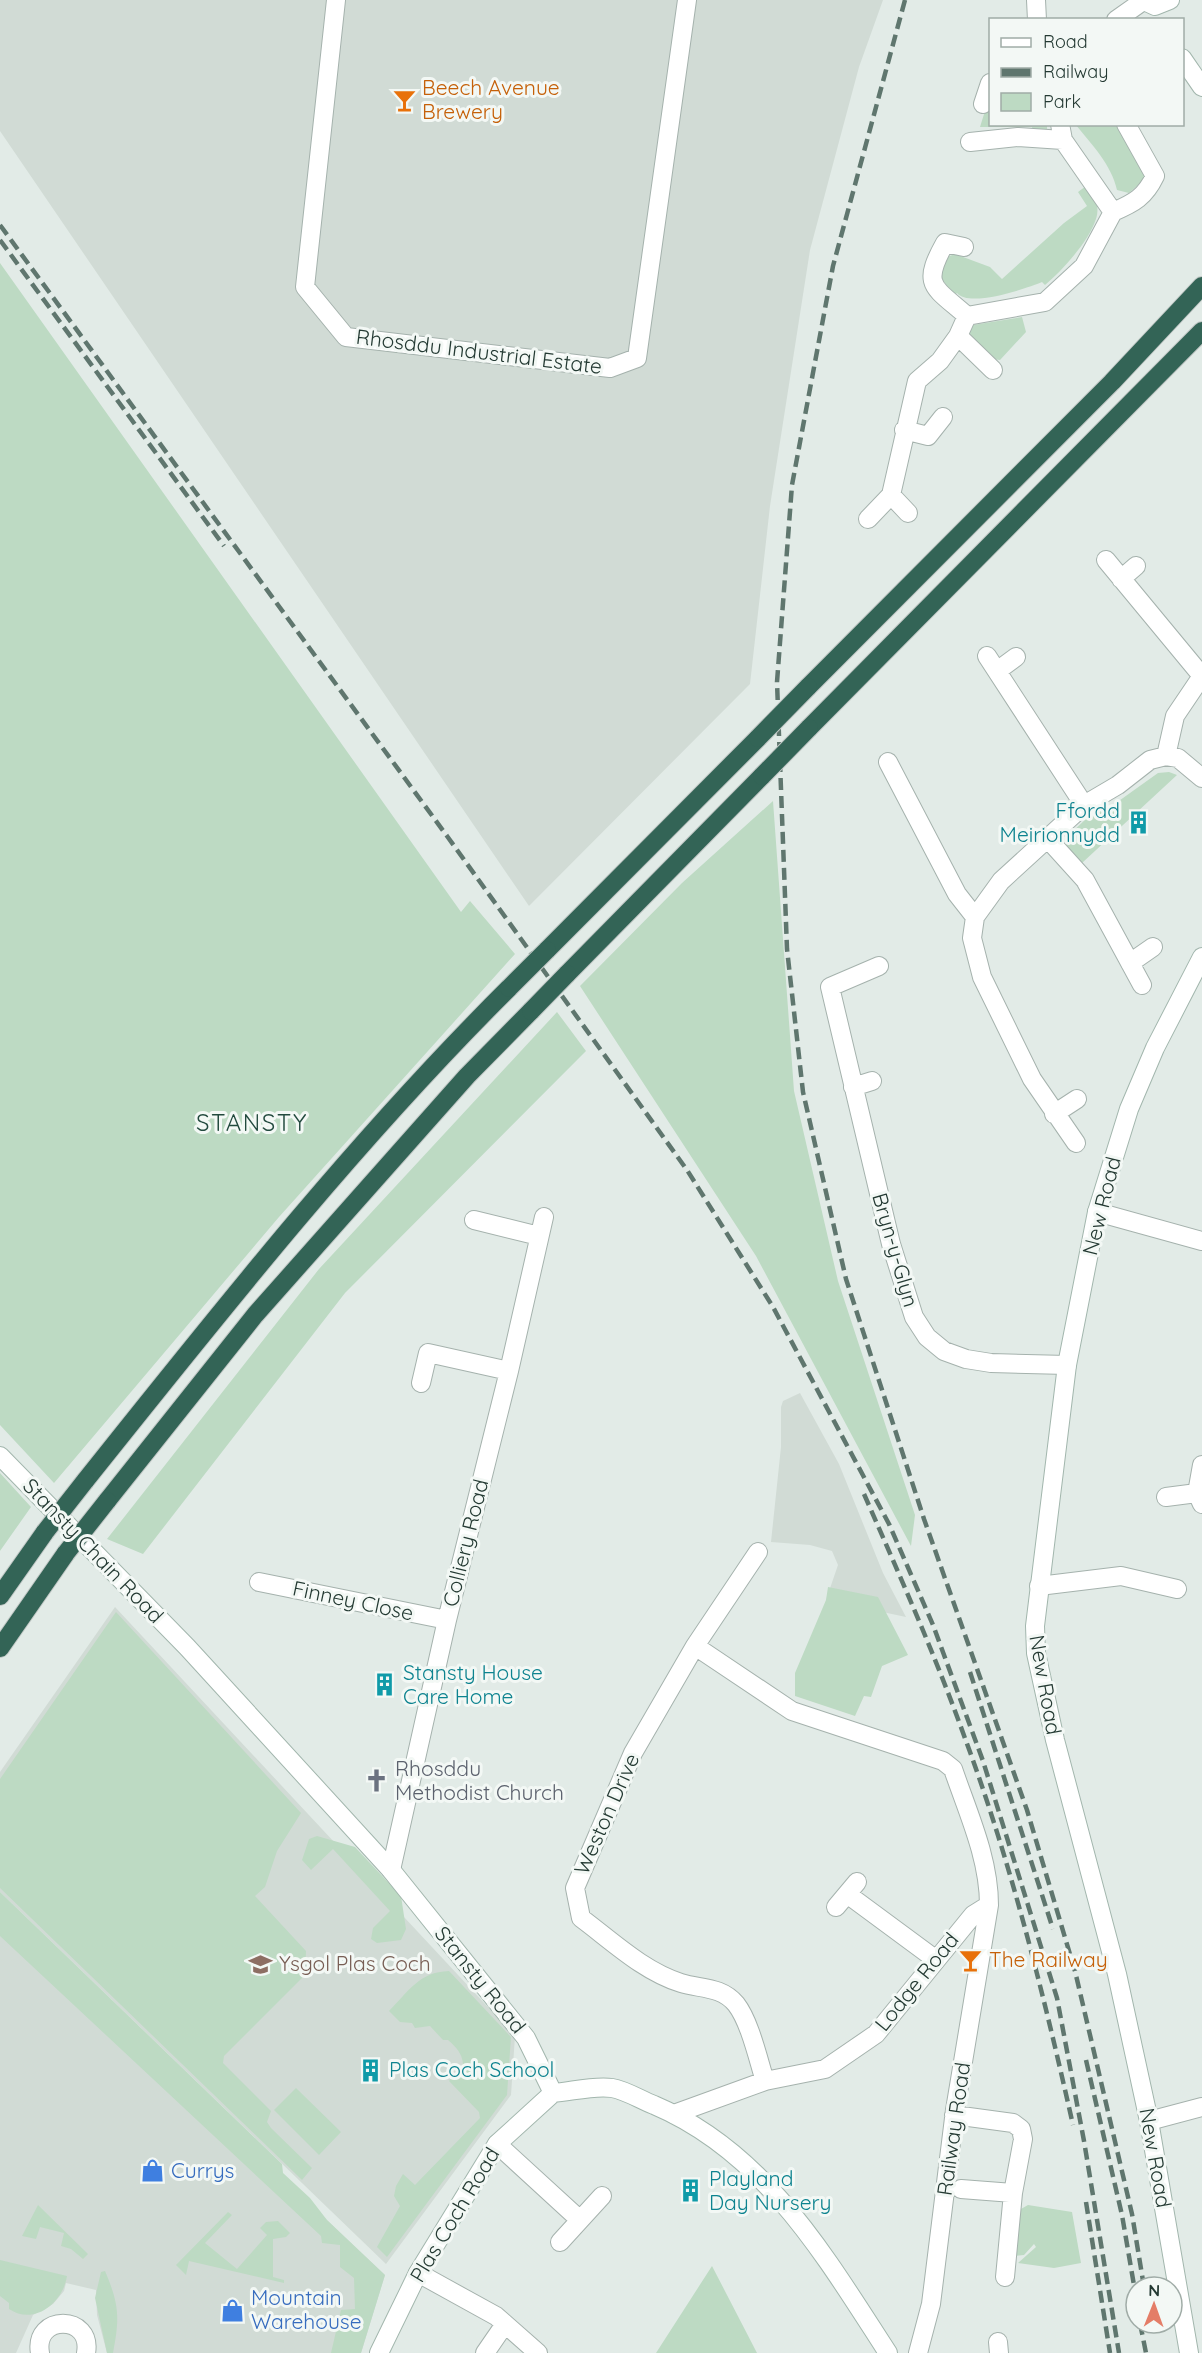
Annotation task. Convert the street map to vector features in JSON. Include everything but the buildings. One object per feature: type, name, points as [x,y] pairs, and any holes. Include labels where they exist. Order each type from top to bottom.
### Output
[{"type":"highway","points":[[0,1596],[45,1532],[244,1282],[449,1047],[1112,382],[1202,286]]},
{"type":"highway","points":[[0,1648],[66,1553],[255,1315],[467,1076],[1202,331]]},
{"type":"street","name":"Rhosddu Industrial Estate","points":[[336,0],[305,287],[346,337],[610,368],[637,357],[687,0]]},
{"type":"street","points":[[1036,0],[1037,18]]},
{"type":"street","points":[[1119,18],[1143,1],[1155,6],[1169,7]]},
{"type":"street","points":[[1184,61],[1202,87]]},
{"type":"street","points":[[983,104],[989,86]]},
{"type":"street","points":[[967,316],[1045,302],[1084,266],[1113,212],[1138,201],[1162,176],[1127,126]]},
{"type":"street","points":[[970,142],[1061,132],[1113,212]]},
{"type":"street","points":[[964,247],[944,238],[933,265],[931,277],[933,286],[967,316]]},
{"type":"street","points":[[868,519],[891,495],[917,381],[940,361],[958,336],[967,316]]},
{"type":"street","points":[[958,336],[993,370]]},
{"type":"street","points":[[904,430],[928,436],[943,417]]},
{"type":"street","points":[[891,495],[908,513]]},
{"type":"street","points":[[1106,560],[1202,676],[1175,716],[1166,756]]},
{"type":"street","points":[[1121,579],[1136,566]]},
{"type":"street","points":[[1016,657],[992,664],[1084,805]]},
{"type":"street","points":[[1076,1143],[1032,1079],[982,977],[972,938],[975,917],[1001,880],[1047,838],[1084,805],[1118,785],[1150,760],[1166,756],[1178,758],[1202,778]]},
{"type":"street","points":[[888,762],[957,894],[975,917]]},
{"type":"street","points":[[1047,838],[1085,880],[1111,932],[1142,985]]},
{"type":"street","points":[[1130,963],[1153,947]]},
{"type":"street","name":"New Road","points":[[1189,2353],[1149,2121],[1117,1974],[1055,1740],[1036,1653],[1035,1626],[1067,1365],[1097,1212],[1129,1109],[1155,1048],[1202,957]]},
{"type":"street","name":"Bryn-y-Glyn","points":[[879,966],[830,987],[906,1296],[914,1317],[927,1337],[944,1351],[966,1359],[991,1363],[1067,1365]]},
{"type":"street","points":[[853,1087],[872,1081]]},
{"type":"street","points":[[1054,1114],[1077,1099]]},
{"type":"street","points":[[1097,1212],[1202,1241]]},
{"type":"street","name":"Colliery Road","points":[[391,1870],[447,1620],[509,1371],[544,1217]]},
{"type":"street","points":[[474,1220],[539,1236]]},
{"type":"street","points":[[421,1383],[428,1353],[509,1371]]},
{"type":"street","name":"Stansty Chain Road","points":[[0,1456],[187,1647]]},
{"type":"street","points":[[1166,1497],[1199,1498],[1202,1465]]},
{"type":"street","name":"Weston Drive","points":[[758,1552],[695,1646],[633,1753],[575,1888],[581,1918],[654,1972],[682,1983],[713,1988],[735,2003],[752,2038],[765,2081]]},
{"type":"street","points":[[1039,1586],[1121,1576],[1177,1589]]},
{"type":"street","name":"Finney Close","points":[[259,1582],[447,1620]]},
{"type":"street","name":"Railway Road","points":[[695,1646],[792,1710],[943,1761],[953,1769],[989,1879],[989,1905],[954,2115],[931,2304],[918,2353]]},
{"type":"street","name":"Stansty Road","points":[[187,1647],[391,1870],[526,2038],[553,2093]]},
{"type":"street","points":[[847,1895],[935,1959]]},
{"type":"street","name":"Lodge Road","points":[[674,2114],[765,2081],[825,2069],[876,2034],[973,1915],[989,1905]]},
{"type":"street","points":[[553,2093],[612,2088],[674,2114],[724,2146],[777,2194],[821,2249],[888,2353]]},
{"type":"street","name":"Plas Coch Road","points":[[379,2353],[418,2273],[497,2144],[553,2093]]},
{"type":"street","points":[[1149,2121],[1202,2108]]},
{"type":"street","points":[[954,2115],[1013,2123],[1021,2129],[1023,2139],[1013,2193],[1005,2277]]},
{"type":"street","points":[[497,2144],[580,2220]]},
{"type":"street","points":[[961,2189],[1013,2193]]},
{"type":"street","points":[[560,2242],[602,2196]]},
{"type":"street","points":[[418,2273],[496,2316],[538,2353]]},
{"type":"street","points":[[40,2353],[41,2335],[46,2329],[61,2322],[76,2326],[82,2332],[86,2339],[86,2353]]},
{"type":"street","points":[[485,2353],[505,2324]]},
{"type":"shaded area","points":[[0,0],[883,0],[859,67],[810,250],[770,506],[750,684],[529,906],[0,131]]},
{"type":"shaded area","points":[[800,1393],[839,1464],[883,1573],[906,1617],[826,1600],[838,1565],[832,1551],[810,1545],[771,1542],[781,1447],[781,1407],[783,1401]]},
{"type":"shaded area","name":"Ysgol Plas Coch","points":[[115,1607],[515,2036],[511,2095],[386,2264],[0,1892],[0,1772]]},
{"type":"shaded area","points":[[0,1912],[385,2275],[361,2353],[107,2353],[97,2315],[96,2290],[66,2283],[64,2291],[53,2304],[33,2315],[16,2353],[0,2353]]},
{"type":"green space","points":[[989,98],[989,126],[1047,126],[1047,131],[1033,130],[1032,127],[980,127]]},
{"type":"green space","points":[[1077,126],[1120,126],[1147,177],[1129,193],[1117,190],[1106,163]]},
{"type":"green space","points":[[1090,183],[1097,205],[1096,219],[1074,255],[1045,285],[1042,282],[1011,293],[985,298],[973,299],[957,293],[954,296],[940,276],[947,257],[955,254],[990,267],[1002,279],[1064,223],[1087,206],[1078,192]]},
{"type":"green space","points":[[0,263],[461,912],[470,901],[515,954],[279,1217],[54,1483],[0,1425]]},
{"type":"green space","points":[[1022,317],[1026,332],[1000,360],[992,359],[969,333],[973,325]]},
{"type":"green space","points":[[1169,772],[1177,775],[1082,863],[1065,847],[1071,833],[1087,818],[1116,803],[1158,773]]},
{"type":"green space","points":[[773,801],[794,1091],[838,1281],[915,1515],[911,1546],[756,1256],[580,986],[682,883]]},
{"type":"green space","points":[[557,1012],[586,1051],[345,1293],[143,1554],[107,1539],[319,1269]]},
{"type":"green space","points":[[0,1473],[31,1507],[0,1551]]},
{"type":"green space","points":[[828,1587],[878,1597],[908,1655],[882,1666],[871,1697],[864,1696],[855,1716],[795,1696],[795,1673],[826,1600]]},
{"type":"green space","points":[[116,1612],[301,1813],[277,1851],[265,1887],[255,1896],[306,1951],[305,1975],[224,2056],[223,2063],[271,2111],[267,2122],[271,2128],[312,2168],[302,2180],[0,1888],[0,1779]]},
{"type":"green space","points":[[317,1836],[355,1847],[401,1896],[406,1929],[401,1940],[377,1943],[371,1939],[373,1928],[390,1911],[333,1849],[311,1870],[302,1860],[309,1839]]},
{"type":"green space","points":[[0,1892],[282,2164],[283,2173],[310,2198],[327,2220],[385,2275],[361,2353],[331,2353],[341,2310],[355,2309],[354,2278],[340,2267],[340,2245],[322,2243],[321,2236],[0,1936]]},
{"type":"green space","points":[[449,1971],[511,2037],[507,2095],[387,2257],[377,2247],[400,2206],[394,2196],[396,2186],[403,2174],[415,2185],[480,2118],[479,2112],[449,2081],[463,2064],[456,2048],[448,2040],[443,2040],[430,2026],[415,2028],[412,2023],[400,2022],[389,2011],[422,1979],[439,1972]]},
{"type":"green space","points":[[296,2088],[341,2132],[319,2155],[274,2110]]},
{"type":"green space","points":[[38,2205],[88,2254],[83,2259],[71,2249],[61,2246],[64,2233],[40,2227],[36,2239],[22,2236]]},
{"type":"green space","points":[[1028,2205],[1072,2212],[1081,2263],[1054,2268],[1018,2263],[1036,2247],[1034,2244],[1024,2255],[1014,2256],[1021,2209]]},
{"type":"green space","points":[[228,2212],[232,2215],[205,2243],[237,2269],[267,2235],[260,2228],[266,2222],[278,2221],[290,2233],[286,2237],[273,2239],[273,2277],[284,2280],[284,2283],[189,2261],[186,2275],[176,2265]]},
{"type":"green space","points":[[0,2260],[67,2276],[60,2295],[46,2309],[37,2313],[19,2314],[9,2309],[9,2303],[0,2296]]},
{"type":"green space","points":[[712,2266],[757,2353],[656,2353]]},
{"type":"green space","points":[[105,2271],[117,2311],[117,2330],[113,2353],[107,2353],[95,2298],[101,2272]]},
{"type":"railway","points":[[905,0],[833,266],[792,485],[777,682],[787,949],[803,1092],[846,1279],[924,1519],[1027,1810],[1075,1971],[1132,2214],[1142,2275]]},
{"type":"railway","points":[[0,225],[447,836],[687,1170],[773,1307],[889,1524],[933,1625],[983,1761],[1057,1998],[1084,2141],[1119,2353]]},
{"type":"railway","points":[[0,240],[224,546]]},
{"type":"railway","points":[[864,1494],[930,1648],[983,1788],[1026,1932],[1073,2125]]},
{"type":"railway","points":[[970,1672],[1053,1929]]},
{"type":"railway","points":[[1086,2060],[1122,2215],[1132,2275]]},
{"type":"railway","points":[[1086,2202],[1110,2353]]},
{"type":"railway","points":[[1142,2335],[1146,2353]]},
{"type":"place","name":"Beech Avenue Brewery","points":[[404,100]]},
{"type":"place","name":"Ffordd Meirionnydd","points":[[1138,823]]},
{"type":"place","name":"Stansty House Care Home","points":[[385,1685]]},
{"type":"place","name":"Rhosddu Methodist Church","points":[[377,1781]]},
{"type":"place","name":"The Railway","points":[[971,1960]]},
{"type":"place","name":"Ysgol Plas Coch","points":[[261,1964]]},
{"type":"place","name":"Plas Coch School","points":[[371,2070]]},
{"type":"place","name":"Currys","points":[[153,2171]]},
{"type":"place","name":"Playland Day Nursery","points":[[691,2191]]},
{"type":"place","name":"Mountain Warehouse","points":[[233,2310]]},
{"type":"district","name":"STANSTY","points":[[252,1123]]}]
